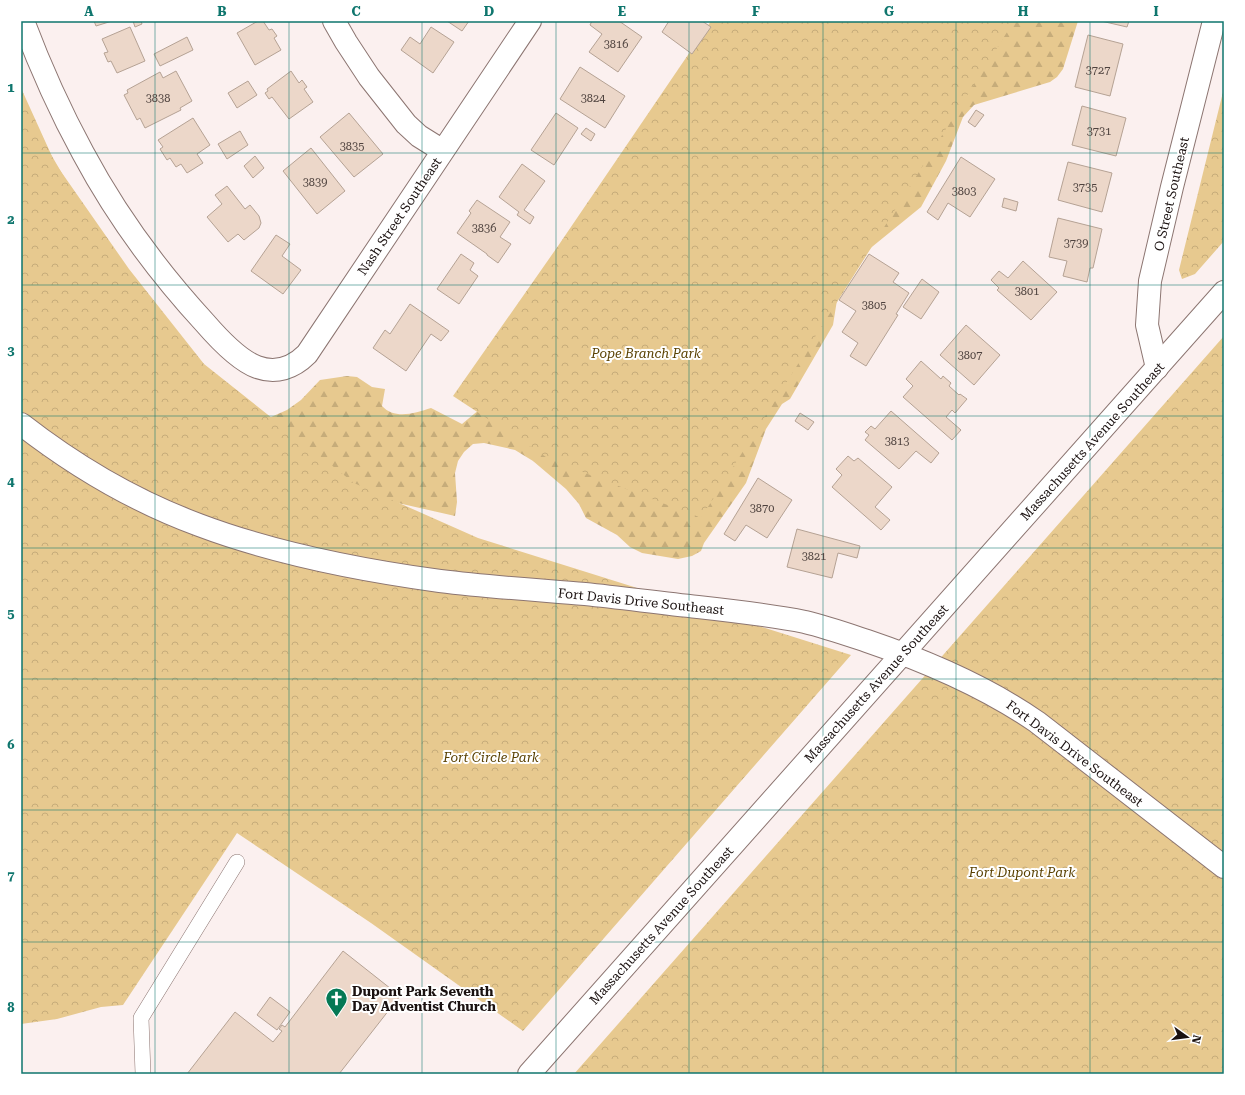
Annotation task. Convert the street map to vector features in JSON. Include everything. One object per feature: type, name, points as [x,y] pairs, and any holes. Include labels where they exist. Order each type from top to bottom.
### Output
[{"type":"street","name":"Nash Street Southeast","points":[[23,21],[54,96],[84,155],[139,241],[184,300],[216,336],[244,361],[258,368],[277,371],[293,365],[306,354],[530,21]]},
{"type":"street","points":[[334,21],[361,65],[403,121],[419,136],[443,151]]},
{"type":"street","name":"O Street Southeast","points":[[1157,368],[1147,325],[1150,281],[1214,21]]},
{"type":"street","name":"Massachusetts Avenue Southeast","points":[[529,1074],[1224,292]]},
{"type":"street","name":"Fort Davis Drive Southeast","points":[[21,424],[64,456],[95,475],[162,510],[199,525],[250,542],[296,554],[334,563],[440,581],[600,596],[768,616],[834,629],[903,653],[989,692],[1014,706],[1037,722],[1224,867]]},
{"type":"lane","points":[[143,1074],[140,1018],[237,862]]},
{"type":"green space","name":"Pope Branch Park","points":[[711,21],[1014,21],[701,518],[549,459],[453,396],[558,246]]},
{"type":"green space","name":"Pope Branch Park","points":[[723,21],[1078,21],[1063,69],[1057,77],[1050,82],[974,105],[963,117],[946,161],[921,207],[862,255],[837,300],[833,325],[790,399],[782,404],[766,429],[746,483],[704,543],[701,551],[692,556],[678,559],[642,553],[630,547],[617,535],[586,518],[579,504],[566,489],[533,461],[515,450],[484,443],[473,444],[464,452],[458,461],[455,473],[457,502],[455,516],[288,478],[141,370],[21,91],[49,151],[74,194],[131,280],[212,374],[263,417],[271,417],[287,410],[301,400],[320,380],[347,376],[357,377],[372,387],[385,389],[382,406],[393,413],[405,414],[431,408],[462,424],[504,389]]},
{"type":"green space","name":"Fort Circle Park","points":[[21,88],[55,163],[129,269],[204,364],[354,483],[478,538],[851,655],[523,1031],[371,923],[237,833],[123,1005],[101,1007],[57,1019],[21,1024]]},
{"type":"green space","points":[[1224,88],[1224,241],[1195,274],[1182,279],[1179,270]]},
{"type":"green space","name":"Fort Dupont Park","points":[[1224,336],[1224,1074],[574,1074]]},
{"type":"building","points":[[94,21],[112,21],[96,26]]},
{"type":"building","points":[[133,21],[141,21],[142,24],[135,27]]},
{"type":"building","points":[[258,21],[263,21],[269,30],[272,29],[277,36],[274,38],[281,50],[255,65],[237,33]]},
{"type":"building","points":[[447,21],[469,21],[462,31]]},
{"type":"building","points":[[592,21],[619,21],[642,37],[618,72],[589,52],[602,34],[590,25]]},
{"type":"building","points":[[669,21],[702,21],[711,27],[692,54],[662,32]]},
{"type":"building","points":[[1101,21],[1129,21],[1127,27]]},
{"type":"building","points":[[130,27],[145,61],[117,73],[111,61],[108,62],[104,53],[108,52],[102,39]]},
{"type":"building","points":[[431,27],[454,42],[433,73],[401,50],[410,37],[420,44]]},
{"type":"building","points":[[1088,35],[1123,44],[1110,96],[1075,87]]},
{"type":"building","points":[[187,37],[193,50],[160,66],[154,54]]},
{"type":"building","points":[[580,67],[625,96],[605,128],[560,99]]},
{"type":"building","points":[[176,71],[192,101],[180,108],[181,110],[145,128],[140,118],[137,120],[124,95],[128,93],[127,90],[160,72],[163,78]]},
{"type":"building","points":[[291,71],[299,83],[302,80],[307,87],[304,89],[313,102],[289,119],[272,97],[269,99],[265,93],[268,91],[267,89]]},
{"type":"building","points":[[248,81],[257,95],[237,108],[228,93]]},
{"type":"building","points":[[1082,106],[1126,118],[1116,156],[1072,145]]},
{"type":"building","points":[[976,110],[984,115],[975,127],[968,122]]},
{"type":"building","points":[[349,113],[383,154],[354,177],[320,137]]},
{"type":"building","points":[[556,113],[578,128],[554,165],[531,150]]},
{"type":"building","points":[[193,118],[210,145],[197,154],[203,163],[187,173],[181,164],[176,167],[170,158],[167,160],[160,149],[163,147],[158,140]]},
{"type":"building","points":[[586,128],[595,134],[591,141],[581,134]]},
{"type":"building","points":[[240,131],[248,145],[227,159],[218,144]]},
{"type":"building","points":[[311,148],[345,191],[317,214],[283,171]]},
{"type":"building","points":[[255,156],[264,168],[253,178],[244,166]]},
{"type":"building","points":[[961,157],[995,179],[970,217],[948,203],[938,220],[927,212]]},
{"type":"building","points":[[1068,162],[1112,173],[1102,212],[1058,200]]},
{"type":"building","points":[[522,164],[545,181],[524,210],[534,217],[530,224],[517,215],[519,212],[499,197]]},
{"type":"building","points":[[227,186],[245,209],[250,205],[259,216],[261,223],[259,228],[244,240],[238,234],[228,242],[207,217],[222,204],[215,195]]},
{"type":"building","points":[[1004,198],[1018,202],[1016,211],[1002,207]]},
{"type":"building","points":[[477,200],[510,222],[500,237],[511,244],[498,263],[457,233],[471,213],[469,211]]},
{"type":"building","points":[[1058,218],[1102,229],[1093,268],[1090,268],[1087,282],[1063,276],[1067,261],[1049,257]]},
{"type":"building","points":[[276,235],[290,244],[282,256],[301,270],[283,294],[251,271]]},
{"type":"building","points":[[461,254],[474,263],[470,270],[478,276],[459,304],[437,289]]},
{"type":"building","points":[[869,254],[899,273],[893,282],[909,293],[896,314],[898,315],[866,366],[850,356],[858,343],[842,332],[856,311],[839,300]]},
{"type":"building","points":[[1023,261],[1057,292],[1031,320],[997,290],[999,288],[991,280],[999,271],[1008,278]]},
{"type":"building","points":[[922,279],[939,292],[921,319],[903,307]]},
{"type":"building","points":[[410,304],[449,331],[441,341],[431,334],[406,371],[373,348],[385,330],[390,334]]},
{"type":"building","points":[[966,325],[1000,355],[974,385],[940,355]]},
{"type":"building","points":[[921,361],[941,379],[943,376],[951,383],[949,386],[959,395],[960,394],[967,399],[955,413],[952,410],[946,417],[961,430],[952,440],[903,397],[913,386],[906,379]]},
{"type":"building","points":[[891,411],[939,453],[931,463],[916,451],[899,469],[865,440],[869,435],[865,432],[871,426],[875,429]]},
{"type":"building","points":[[800,413],[814,422],[808,430],[795,421]]},
{"type":"building","points":[[848,456],[854,461],[858,458],[892,487],[875,507],[890,520],[881,530],[832,487],[842,475],[836,469]]},
{"type":"building","points":[[758,478],[792,500],[767,538],[746,525],[735,541],[724,534]]},
{"type":"building","points":[[797,529],[860,546],[857,558],[838,553],[832,578],[787,567]]},
{"type":"building","name":"Dupont Park Seventh Day Adventist Church","points":[[343,951],[400,996],[339,1074],[187,1074],[235,1012],[273,1042],[282,1031],[279,1029],[282,1025],[285,1027]]},
{"type":"building","points":[[270,997],[290,1012],[277,1030],[257,1015]]},
{"type":"place","name":"Dupont Park Seventh Day Adventist Church","points":[[337,1018]]}]
